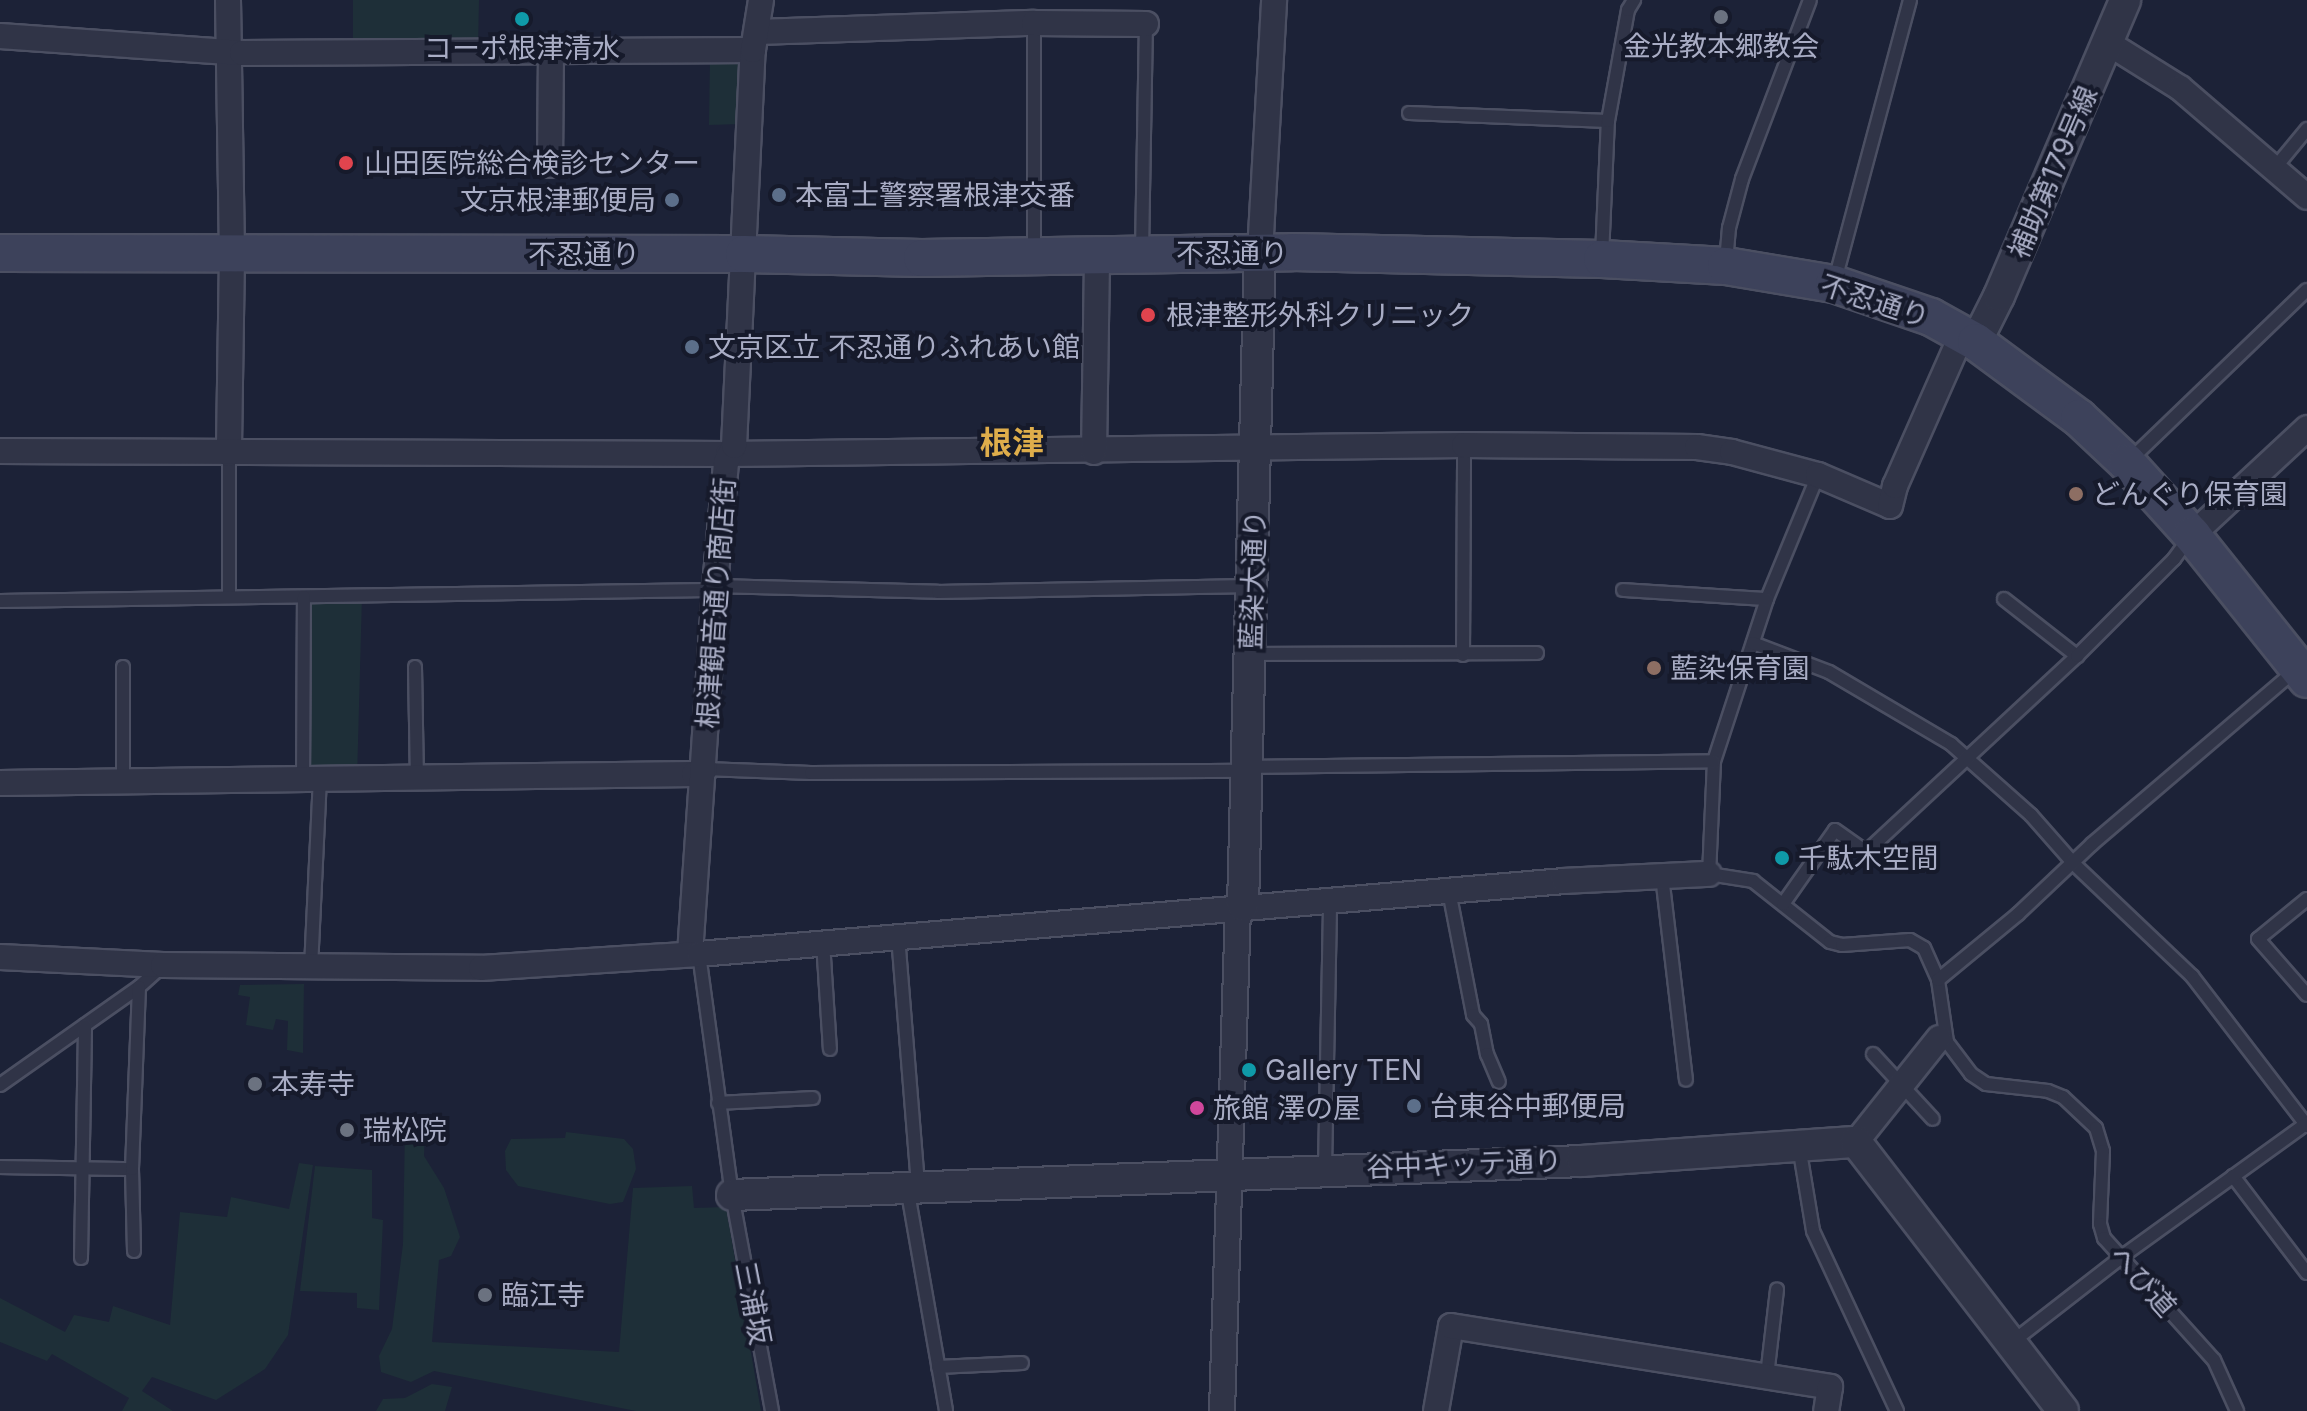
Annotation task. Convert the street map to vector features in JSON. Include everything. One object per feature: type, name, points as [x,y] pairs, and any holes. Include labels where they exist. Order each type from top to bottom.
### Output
[{"type":"main road","name":"不忍通り","points":[[0,253],[1034,256],[1260,253],[1602,259],[1726,266],[1834,284],[1931,317],[1969,338],[2079,418],[2127,463],[2192,535],[2304,669]]},
{"type":"street","points":[[228,0],[232,255],[229,454]]},
{"type":"street","name":"根津観音通り商店街","points":[[695,954],[715,586],[728,454],[734,446],[755,41],[761,0]]},
{"type":"street","points":[[1260,253],[1274,0]]},
{"type":"street","name":"補助第179号線","points":[[1969,338],[1999,296],[2125,0]]},
{"type":"street","points":[[0,36],[227,49],[242,53],[551,51],[755,41],[1035,11],[1146,24]]},
{"type":"street","points":[[2108,43],[2180,88],[2307,197]]},
{"type":"street","points":[[550,165],[551,51]]},
{"type":"street","name":"藍染大通り","points":[[1240,906],[1254,586],[1260,253]]},
{"type":"street","points":[[1094,452],[1097,255]]},
{"type":"street","points":[[0,451],[728,454],[1094,452],[1464,445],[1697,447],[1732,452],[1818,475],[1890,506],[1895,486],[1969,338]]},
{"type":"street","points":[[2192,535],[2307,428]]},
{"type":"street","points":[[0,783],[123,784],[694,774],[705,769]]},
{"type":"street","points":[[0,957],[163,965],[481,968],[695,954],[1240,906],[1709,874]]},
{"type":"street","points":[[1222,1411],[1240,906]]},
{"type":"street","points":[[1942,1034],[1856,1142],[2063,1411]]},
{"type":"street","name":"谷中キッテ通り","points":[[732,1195],[1325,1168],[1582,1161],[1856,1142]]},
{"type":"street","points":[[1436,1411],[1451,1326],[1830,1387],[1826,1411]]},
{"type":"lane","points":[[1602,259],[1608,121],[1628,10],[1634,0]]},
{"type":"lane","points":[[1726,266],[1729,228],[1742,179],[1810,0]]},
{"type":"lane","points":[[1834,284],[1910,0]]},
{"type":"lane","points":[[1034,256],[1035,11]]},
{"type":"lane","points":[[1142,254],[1146,24]]},
{"type":"lane","points":[[1409,113],[1608,121]]},
{"type":"lane","points":[[2274,169],[2307,129]]},
{"type":"lane","points":[[2127,463],[2307,290]]},
{"type":"lane","points":[[1463,655],[1464,445]]},
{"type":"lane","points":[[229,454],[229,596]]},
{"type":"lane","points":[[1709,874],[1714,761],[1767,599],[1818,475]]},
{"type":"lane","points":[[1783,904],[1835,830],[1866,852],[2077,656],[2174,559],[2192,535]]},
{"type":"lane","points":[[0,601],[708,590],[715,586],[938,592],[1254,586]]},
{"type":"lane","points":[[1623,590],[1767,599]]},
{"type":"lane","points":[[304,597],[312,781],[311,968]]},
{"type":"lane","points":[[2004,599],[2077,656]]},
{"type":"lane","points":[[1753,643],[1829,672],[1937,735],[1967,758],[2031,815],[2074,864],[2192,976],[2306,1124],[2120,1258],[2010,1344]]},
{"type":"lane","points":[[1251,654],[1537,653]]},
{"type":"lane","points":[[123,667],[123,784]]},
{"type":"lane","points":[[415,667],[417,779]]},
{"type":"lane","points":[[1938,980],[2074,864],[2103,835],[2304,669]]},
{"type":"lane","points":[[705,769],[811,773],[1714,761]]},
{"type":"lane","name":"へび道","points":[[1709,874],[1753,881],[1830,942],[1842,945],[1910,940],[1924,948],[1938,980],[1942,1034],[1953,1054],[1971,1074],[1986,1084],[2048,1091],[2063,1097],[2096,1128],[2103,1151],[2100,1224],[2104,1238],[2214,1360],[2237,1411]]},
{"type":"lane","points":[[1662,876],[1686,1080]]},
{"type":"lane","points":[[1449,891],[1473,1015],[1481,1024],[1487,1054],[1499,1082]]},
{"type":"lane","points":[[2307,899],[2258,939],[2307,995]]},
{"type":"lane","points":[[1325,1168],[1330,900]]},
{"type":"lane","points":[[898,936],[912,1187],[946,1411]]},
{"type":"lane","points":[[823,942],[830,1049]]},
{"type":"lane","name":"三浦坂","points":[[695,954],[732,1195],[772,1411]]},
{"type":"lane","points":[[0,1085],[139,987],[163,965]]},
{"type":"lane","points":[[134,1251],[132,1169],[139,987]]},
{"type":"lane","points":[[81,1258],[85,1025]]},
{"type":"lane","points":[[1873,1054],[1933,1119]]},
{"type":"lane","points":[[718,1103],[813,1098]]},
{"type":"lane","points":[[1799,1146],[1813,1231],[1897,1411]]},
{"type":"lane","points":[[0,1167],[132,1169]]},
{"type":"lane","points":[[2233,1176],[2307,1273]]},
{"type":"lane","points":[[1767,1376],[1777,1290]]},
{"type":"lane","points":[[938,1367],[1022,1363]]},
{"type":"shaded area","points":[[353,0],[479,0],[478,48],[353,47]]},
{"type":"shaded area","points":[[710,57],[744,58],[741,124],[709,125]]},
{"type":"shaded area","points":[[362,596],[357,780],[303,782],[304,597]]},
{"type":"shaded area","points":[[304,984],[303,1053],[287,1050],[288,1021],[276,1019],[273,1030],[246,1025],[250,997],[238,995],[240,985]]},
{"type":"shaded area","points":[[405,1125],[425,1125],[424,1156],[444,1188],[460,1237],[451,1256],[439,1260],[432,1342],[619,1352],[633,1188],[692,1186],[694,1208],[726,1207],[761,1411],[636,1411],[434,1371],[411,1382],[381,1372],[379,1356],[392,1329],[403,1244]]},
{"type":"shaded area","points":[[566,1132],[624,1139],[633,1149],[636,1169],[623,1202],[610,1204],[518,1186],[506,1170],[505,1151],[511,1139],[565,1138]]},
{"type":"shaded area","points":[[299,1163],[313,1165],[288,1335],[265,1369],[216,1400],[152,1377],[142,1391],[173,1411],[122,1411],[129,1398],[52,1354],[47,1361],[0,1342],[0,1298],[65,1332],[74,1315],[109,1322],[113,1306],[170,1325],[180,1212],[227,1217],[231,1197],[289,1209]]},
{"type":"shaded area","points":[[315,1166],[372,1170],[372,1218],[383,1220],[379,1310],[357,1308],[357,1293],[300,1291]]},
{"type":"shaded area","points":[[432,1384],[452,1387],[445,1411],[376,1411],[383,1399],[405,1398]]},
{"type":"place","name":"金光教本郷教会","points":[[1721,17]]},
{"type":"place","name":"コーポ根津清水","points":[[522,19]]},
{"type":"place","name":"山田医院総合検診センター","points":[[346,163]]},
{"type":"place","name":"本富士警察署根津交番","points":[[779,195]]},
{"type":"place","name":"文京根津郵便局","points":[[672,200]]},
{"type":"place","name":"根津整形外科クリニック","points":[[1148,315]]},
{"type":"place","name":"文京区立 不忍通りふれあい館","points":[[692,347]]},
{"type":"place","name":"どんぐり保育園","points":[[2076,494]]},
{"type":"place","name":"藍染保育園","points":[[1654,668]]},
{"type":"place","name":"千駄木空間","points":[[1782,858]]},
{"type":"place","name":"Gallery TEN","points":[[1249,1070]]},
{"type":"place","name":"本寿寺","points":[[255,1084]]},
{"type":"place","name":"台東谷中郵便局","points":[[1414,1106]]},
{"type":"place","name":"旅館 澤の屋","points":[[1197,1108]]},
{"type":"place","name":"瑞松院","points":[[347,1130]]},
{"type":"place","name":"臨江寺","points":[[485,1295]]},
{"type":"district","name":"根津","points":[[1012,443]]}]
